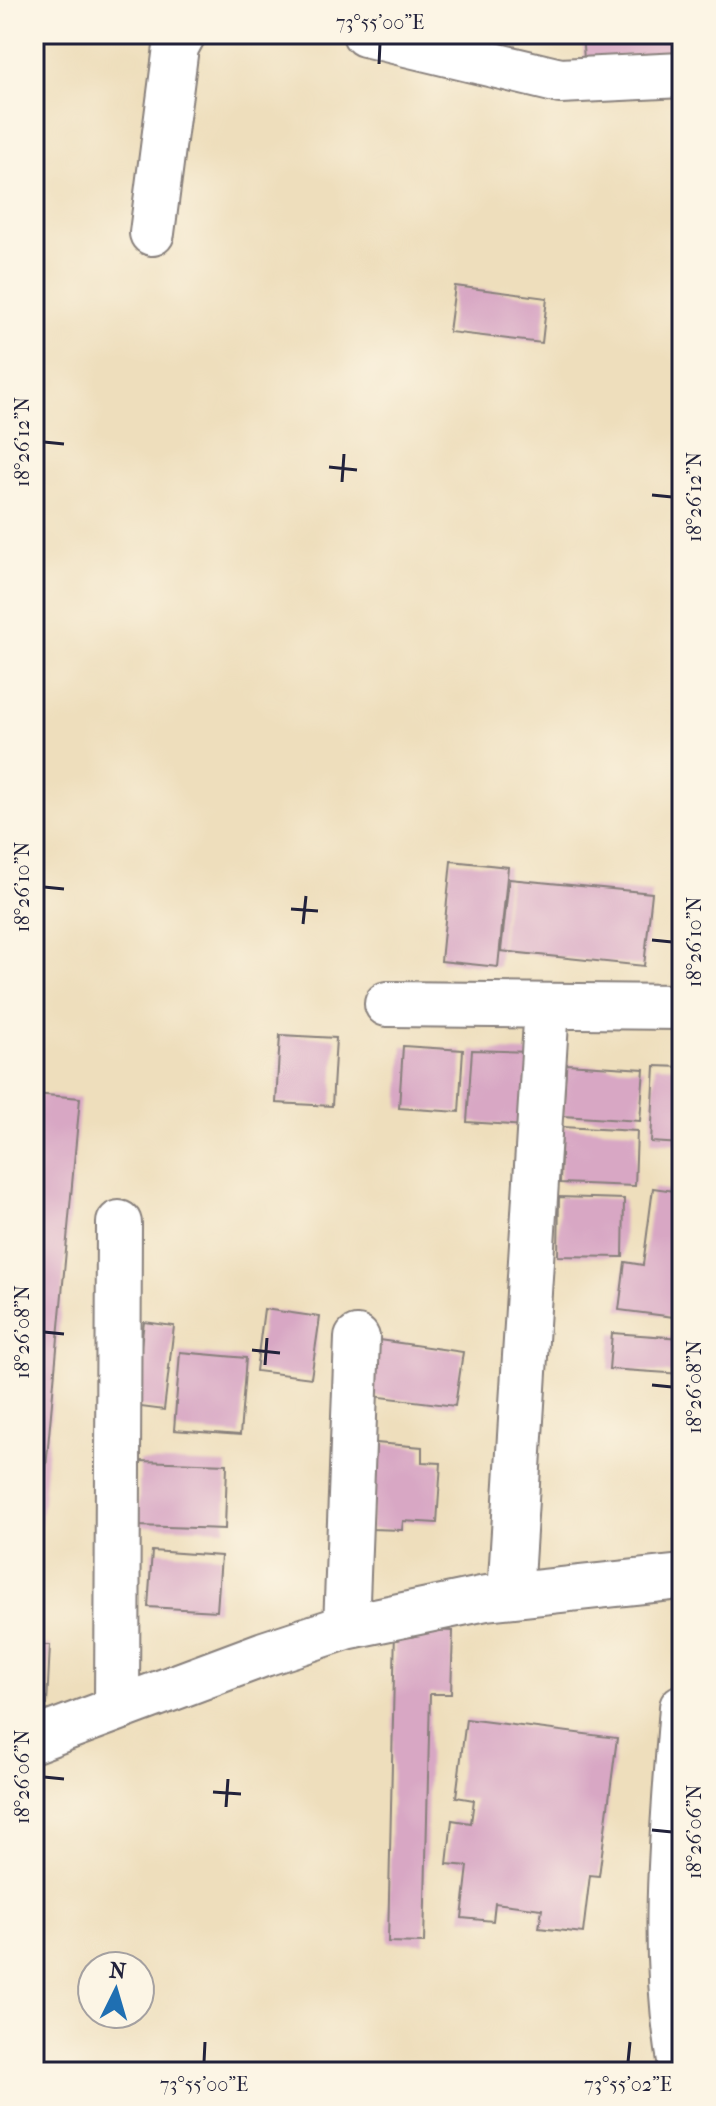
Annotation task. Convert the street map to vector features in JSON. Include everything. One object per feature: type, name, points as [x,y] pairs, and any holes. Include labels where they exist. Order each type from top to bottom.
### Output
[{"type":"street","points":[[152,233],[176,47],[183,34]]},
{"type":"street","points":[[365,34],[560,81],[682,75]]},
{"type":"street","points":[[387,1004],[682,1007]]},
{"type":"street","points":[[510,1595],[547,1006]]},
{"type":"street","points":[[117,1709],[119,1223]]},
{"type":"street","points":[[346,1627],[357,1338]]},
{"type":"street","points":[[34,1740],[264,1654],[346,1627],[510,1595],[682,1577]]},
{"type":"street","points":[[682,1707],[670,1997],[682,2072]]},
{"type":"building","points":[[582,34],[682,34],[682,53],[584,59]]},
{"type":"building","points":[[455,286],[547,298],[542,343],[449,332]]},
{"type":"building","points":[[451,861],[508,867],[498,967],[441,961]]},
{"type":"building","points":[[509,879],[652,893],[644,966],[501,951]]},
{"type":"building","points":[[280,1035],[336,1038],[332,1106],[276,1103]]},
{"type":"building","points":[[403,1046],[463,1050],[459,1112],[399,1108]]},
{"type":"building","points":[[472,1050],[530,1052],[526,1126],[467,1122]]},
{"type":"building","points":[[566,1064],[644,1069],[640,1121],[563,1116]]},
{"type":"building","points":[[655,1066],[682,1067],[682,1144],[651,1142]]},
{"type":"building","points":[[34,1094],[80,1098],[36,1577],[34,1577]]},
{"type":"building","points":[[562,1127],[637,1131],[635,1186],[560,1183]]},
{"type":"building","points":[[653,1188],[682,1192],[682,1318],[619,1310],[625,1262],[643,1265]]},
{"type":"building","points":[[559,1197],[624,1199],[623,1257],[558,1256]]},
{"type":"building","points":[[264,1309],[320,1317],[311,1378],[256,1371]]},
{"type":"building","points":[[144,1322],[174,1326],[164,1410],[133,1406]]},
{"type":"building","points":[[612,1333],[682,1338],[682,1374],[609,1369]]},
{"type":"building","points":[[379,1340],[463,1352],[455,1406],[372,1396]]},
{"type":"building","points":[[180,1352],[246,1358],[240,1435],[174,1430]]},
{"type":"building","points":[[376,1443],[422,1447],[422,1462],[441,1463],[437,1523],[403,1521],[402,1530],[371,1529]]},
{"type":"building","points":[[140,1461],[227,1464],[225,1529],[138,1526]]},
{"type":"building","points":[[152,1551],[221,1556],[217,1611],[148,1607]]},
{"type":"building","points":[[395,1629],[453,1631],[451,1694],[430,1694],[424,1943],[388,1942]]},
{"type":"building","points":[[34,1645],[50,1645],[47,1705],[34,1704]]},
{"type":"building","points":[[466,1719],[617,1738],[599,1876],[590,1875],[583,1933],[539,1928],[542,1909],[495,1903],[493,1921],[462,1918],[468,1866],[447,1864],[452,1820],[471,1823],[474,1800],[456,1797]]}]
